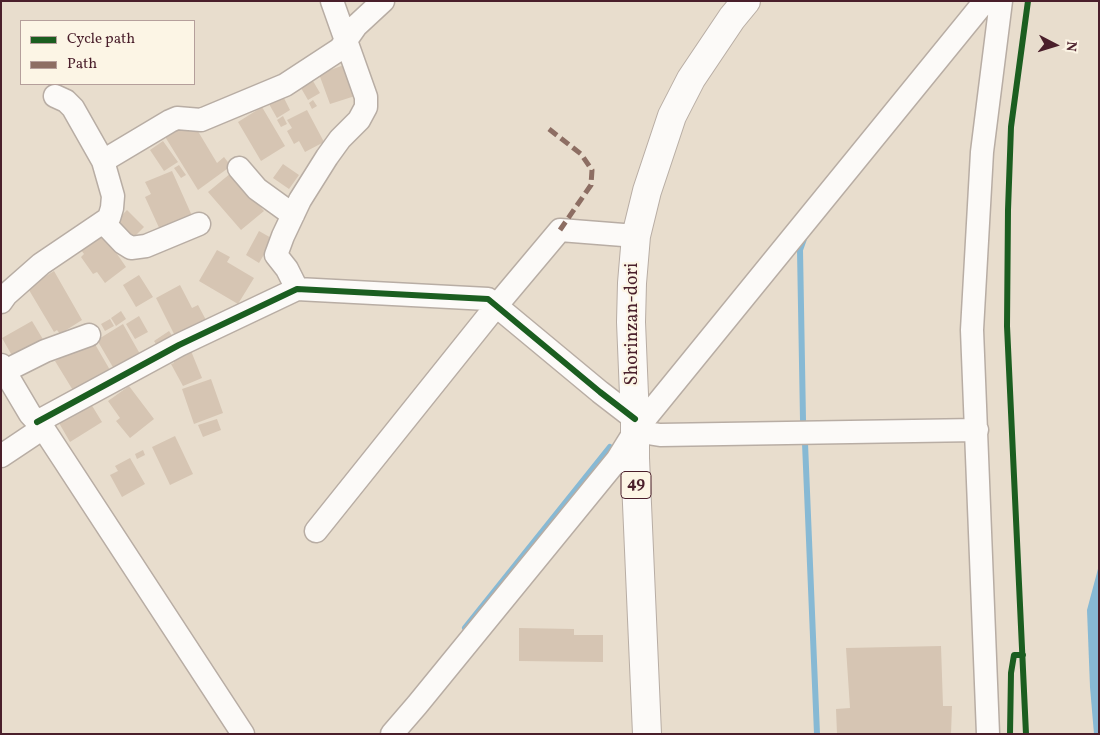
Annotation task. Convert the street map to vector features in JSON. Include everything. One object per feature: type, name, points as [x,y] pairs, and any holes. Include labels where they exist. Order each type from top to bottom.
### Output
[{"type":"main road","name":"Shorinzan-dori","points":[[647,734],[631,322],[636,236],[646,191],[672,116],[691,79],[732,18],[746,1]]},
{"type":"street","points":[[297,289],[287,269],[276,255],[293,215],[327,157],[340,139],[359,120],[366,108],[366,97],[332,1]]},
{"type":"street","points":[[103,161],[177,118],[201,120],[285,86],[340,49],[356,26],[383,1]]},
{"type":"street","points":[[392,734],[617,460],[635,425],[985,1]]},
{"type":"street","points":[[988,734],[972,330],[982,152],[1000,1]]},
{"type":"street","points":[[1,302],[6,295],[41,264],[71,242],[104,223],[109,218],[112,208],[112,196],[103,161],[73,108],[66,101],[55,96]]},
{"type":"street","points":[[238,168],[257,189],[293,215]]},
{"type":"street","points":[[104,223],[123,243],[131,248],[146,246],[199,224]]},
{"type":"street","points":[[316,530],[497,305],[560,230],[636,236]]},
{"type":"street","points":[[1,456],[40,425],[179,345],[297,289],[488,299],[600,392],[635,425],[660,435],[977,430]]},
{"type":"street","points":[[89,335],[3,368],[30,414],[40,425],[243,734]]},
{"type":"water","points":[[1099,565],[1099,734],[1094,734],[1087,610]]},
{"type":"building","points":[[344,65],[355,96],[330,104],[319,74]]},
{"type":"building","points":[[313,81],[320,93],[308,100],[301,88]]},
{"type":"building","points":[[283,96],[290,110],[277,118],[269,104]]},
{"type":"building","points":[[313,100],[317,106],[312,109],[309,103]]},
{"type":"building","points":[[262,107],[285,146],[261,161],[238,122]]},
{"type":"building","points":[[307,110],[324,142],[305,152],[299,141],[294,144],[287,131],[292,128],[287,120]]},
{"type":"building","points":[[283,116],[287,124],[281,127],[277,120]]},
{"type":"building","points":[[196,128],[217,163],[224,157],[231,166],[198,190],[164,135],[177,129]]},
{"type":"building","points":[[163,141],[178,162],[164,171],[150,150]]},
{"type":"building","points":[[283,164],[299,175],[289,189],[273,178]]},
{"type":"building","points":[[179,165],[186,175],[181,178],[174,168]]},
{"type":"building","points":[[172,171],[193,218],[161,232],[145,197],[151,194],[145,182]]},
{"type":"building","points":[[231,173],[264,211],[241,230],[208,192]]},
{"type":"building","points":[[127,210],[144,227],[133,238],[116,221]]},
{"type":"building","points":[[259,231],[273,239],[259,263],[246,255]]},
{"type":"building","points":[[104,235],[126,267],[105,283],[97,272],[93,274],[81,257],[84,254],[81,250]]},
{"type":"building","points":[[217,250],[230,257],[227,262],[254,278],[238,304],[199,281]]},
{"type":"building","points":[[54,271],[82,320],[60,334],[57,330],[54,332],[26,285]]},
{"type":"building","points":[[139,275],[153,297],[136,307],[123,285]]},
{"type":"building","points":[[180,285],[192,308],[198,305],[206,320],[175,336],[156,298]]},
{"type":"building","points":[[121,311],[126,319],[116,326],[111,318]]},
{"type":"building","points":[[139,316],[148,332],[135,339],[126,324]]},
{"type":"building","points":[[110,319],[114,326],[105,331],[101,324]]},
{"type":"building","points":[[32,321],[44,341],[14,359],[2,338]]},
{"type":"building","points":[[123,324],[140,354],[114,369],[97,340]]},
{"type":"building","points":[[169,331],[173,337],[158,347],[154,341]]},
{"type":"building","points":[[92,339],[110,370],[74,392],[55,361]]},
{"type":"building","points":[[191,351],[202,378],[183,386],[171,364],[174,363],[172,359]]},
{"type":"building","points":[[211,379],[223,413],[194,424],[182,389]]},
{"type":"building","points":[[129,386],[154,419],[130,438],[116,421],[120,418],[108,401]]},
{"type":"building","points":[[91,404],[102,422],[70,442],[59,423]]},
{"type":"building","points":[[217,419],[221,430],[203,437],[198,425]]},
{"type":"building","points":[[175,436],[193,474],[170,485],[152,447]]},
{"type":"building","points":[[143,450],[145,455],[137,459],[135,454]]},
{"type":"building","points":[[130,458],[145,484],[122,497],[110,475],[118,471],[115,466]]},
{"type":"building","points":[[519,628],[574,629],[574,635],[603,635],[603,662],[519,661]]},
{"type":"building","points":[[941,646],[943,706],[952,706],[951,734],[837,734],[836,709],[850,708],[846,648]]},
{"type":"waterway","points":[[803,420],[800,250],[805,236]]},
{"type":"waterway","points":[[805,443],[817,734]]},
{"type":"waterway","points":[[465,628],[610,447]]},
{"type":"marked path","points":[[549,129],[581,154],[592,170],[591,185],[560,230]]},
{"type":"cycle path","points":[[1026,734],[1007,326],[1011,127],[1028,1]]},
{"type":"cycle path","points":[[37,422],[179,345],[297,289],[488,299],[635,419]]},
{"type":"cycle path","points":[[1010,734],[1011,673],[1014,655],[1023,655]]}]
